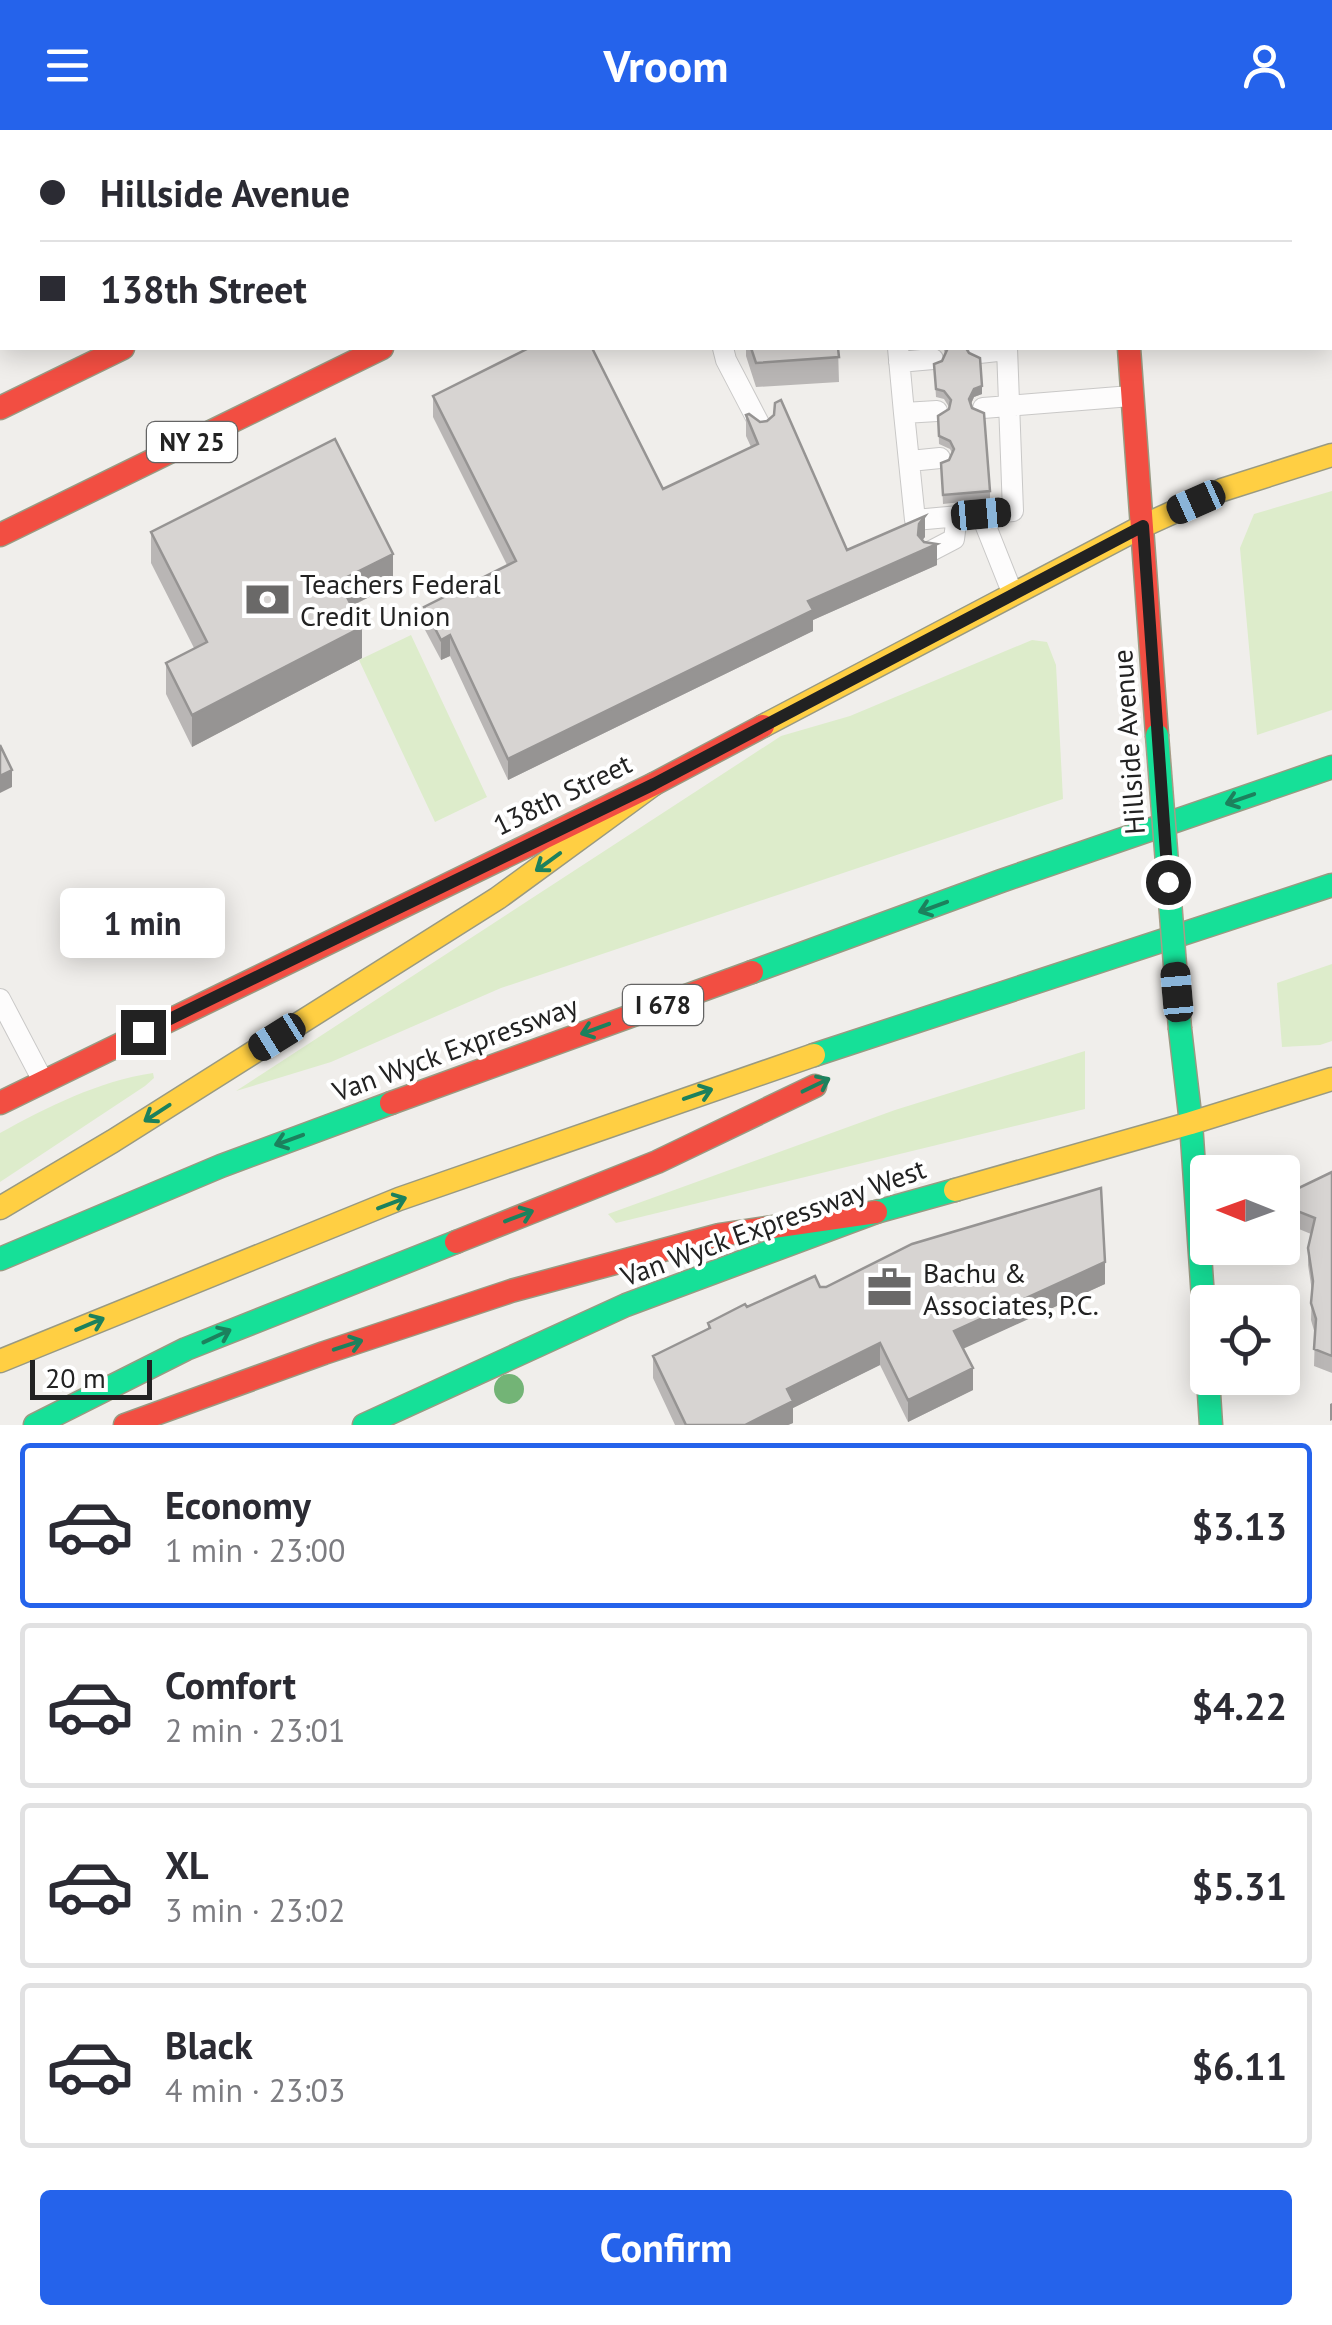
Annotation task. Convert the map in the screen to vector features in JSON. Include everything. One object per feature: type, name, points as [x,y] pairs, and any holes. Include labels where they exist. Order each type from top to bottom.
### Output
[{"type":"main road","points":[[0,408],[119,350]]},
{"type":"main road","name":"NY 25","points":[[0,534],[378,350]]},
{"type":"main road","name":"Hillside Avenue","points":[[1129,350],[1202,1285]]},
{"type":"main road","points":[[1143,526],[1222,490],[1332,454]]},
{"type":"main road","name":"138th Street","points":[[0,1103],[654,784],[1143,526]]},
{"type":"main road","name":"Van Wyck Expressway","points":[[0,1259],[221,1166],[364,1112],[1001,881],[1332,768]]},
{"type":"main road","points":[[0,1208],[498,898],[654,784]]},
{"type":"main road","points":[[0,1362],[299,1238],[456,1178],[1332,884]]},
{"type":"main road","points":[[35,1425],[78,1400],[239,1326],[657,1162],[1016,989]]},
{"type":"main road","name":"Van Wyck Expressway West","points":[[364,1425],[626,1305],[876,1212],[1191,1124],[1332,1080]]},
{"type":"main road","points":[[125,1425],[511,1291],[719,1235],[876,1212]]},
{"type":"main road","name":"Hillside Avenue","points":[[1209,1395],[1211,1425]]},
{"type":"lane","points":[[724,350],[762,429]]},
{"type":"lane","points":[[979,353],[1000,350]]},
{"type":"lane","points":[[933,359],[898,355],[916,520],[1013,511],[1007,350]]},
{"type":"lane","points":[[983,408],[1133,396]]},
{"type":"lane","points":[[904,413],[937,411]]},
{"type":"lane","points":[[988,455],[1010,453]]},
{"type":"lane","points":[[910,461],[940,458]]},
{"type":"lane","points":[[981,514],[1013,594]]},
{"type":"lane","points":[[931,551],[954,539],[958,516]]},
{"type":"lane","points":[[0,1000],[42,1081]]},
{"type":"green space","points":[[1332,491],[1332,710],[1257,735],[1240,548],[1254,514]]},
{"type":"green space","points":[[411,635],[487,797],[435,822],[359,660]]},
{"type":"green space","points":[[1032,640],[1047,642],[1056,665],[1063,799],[501,988],[331,1062],[236,1091],[781,736],[850,716]]},
{"type":"green space","points":[[1332,964],[1332,1041],[1282,1047],[1277,983]]},
{"type":"green space","points":[[1085,1051],[1085,1109],[616,1223],[608,1214],[895,1110]]},
{"type":"green space","points":[[153,1073],[154,1078],[145,1086],[0,1182],[0,1133],[93,1089]]},
{"type":"building","points":[[525,350],[593,350],[663,489],[758,444],[746,415],[767,421],[774,415],[775,403],[781,400],[847,550],[925,516],[918,535],[924,542],[937,544],[808,601],[813,610],[508,759],[450,635],[441,640],[424,607],[516,561],[433,396]]},
{"type":"building","points":[[752,350],[838,350],[839,357],[756,363]]},
{"type":"building","points":[[947,350],[967,350],[980,358],[982,386],[974,389],[969,399],[972,408],[984,413],[990,491],[943,495],[941,463],[949,460],[954,449],[950,441],[939,436],[938,416],[949,409],[951,400],[944,391],[936,389],[934,364],[942,361]]},
{"type":"building","name":"Teachers Federal Credit Union","points":[[335,439],[393,554],[339,581],[362,627],[192,715],[166,663],[207,642],[151,532]]},
{"type":"building","points":[[0,745],[12,770],[0,776]]},
{"type":"building","points":[[1332,1172],[1332,1356],[1314,1349],[1316,1319],[1311,1303],[1313,1281],[1308,1248],[1315,1218],[1300,1212],[1300,1187]]},
{"type":"building","points":[[1101,1188],[1105,1262],[954,1331],[973,1368],[908,1400],[880,1343],[787,1389],[793,1401],[745,1425],[686,1425],[653,1356],[710,1328],[708,1323],[745,1304],[747,1307],[815,1276],[820,1287],[826,1287],[912,1244]]},
{"type":"traffic: fast","points":[[1157,735],[1180,1029]]},
{"type":"traffic: fast","points":[[752,972],[1332,767]]},
{"type":"traffic: fast","points":[[814,1055],[1332,885]]},
{"type":"traffic: fast","points":[[1180,1029],[1202,1285]]},
{"type":"traffic: fast","points":[[0,1259],[221,1166],[391,1103]]},
{"type":"traffic: fast","points":[[364,1425],[626,1305],[876,1212],[955,1190]]},
{"type":"traffic: fast","points":[[35,1425],[186,1349],[456,1242]]},
{"type":"traffic: fast","points":[[1209,1395],[1211,1425]]},
{"type":"traffic: slow","points":[[1143,526],[1222,490],[1332,455]]},
{"type":"traffic: slow","points":[[763,726],[1143,526]]},
{"type":"traffic: slow","points":[[0,1208],[498,898],[654,784]]},
{"type":"traffic: slow","points":[[0,1361],[399,1199],[814,1055]]},
{"type":"traffic: slow","points":[[1191,1123],[1332,1079]]},
{"type":"traffic: slow","points":[[955,1190],[1191,1123]]},
{"type":"traffic: jam","points":[[0,408],[119,350]]},
{"type":"traffic: jam","points":[[0,535],[378,350]]},
{"type":"traffic: jam","points":[[1129,350],[1157,735]]},
{"type":"traffic: jam","points":[[0,1103],[654,784],[763,726]]},
{"type":"traffic: jam","points":[[391,1103],[752,972]]},
{"type":"traffic: jam","points":[[456,1242],[657,1162],[815,1086]]},
{"type":"traffic: jam","points":[[125,1425],[511,1291],[719,1235],[876,1212]]},
{"type":"place","name":"Teachers Federal Credit Union","points":[[267,599]]},
{"type":"place","name":"Bachu & Associates, P.C.","points":[[890,1288]]},
{"type":"route","points":[[143,1032],[654,784],[1143,526],[1168,882]]}]
